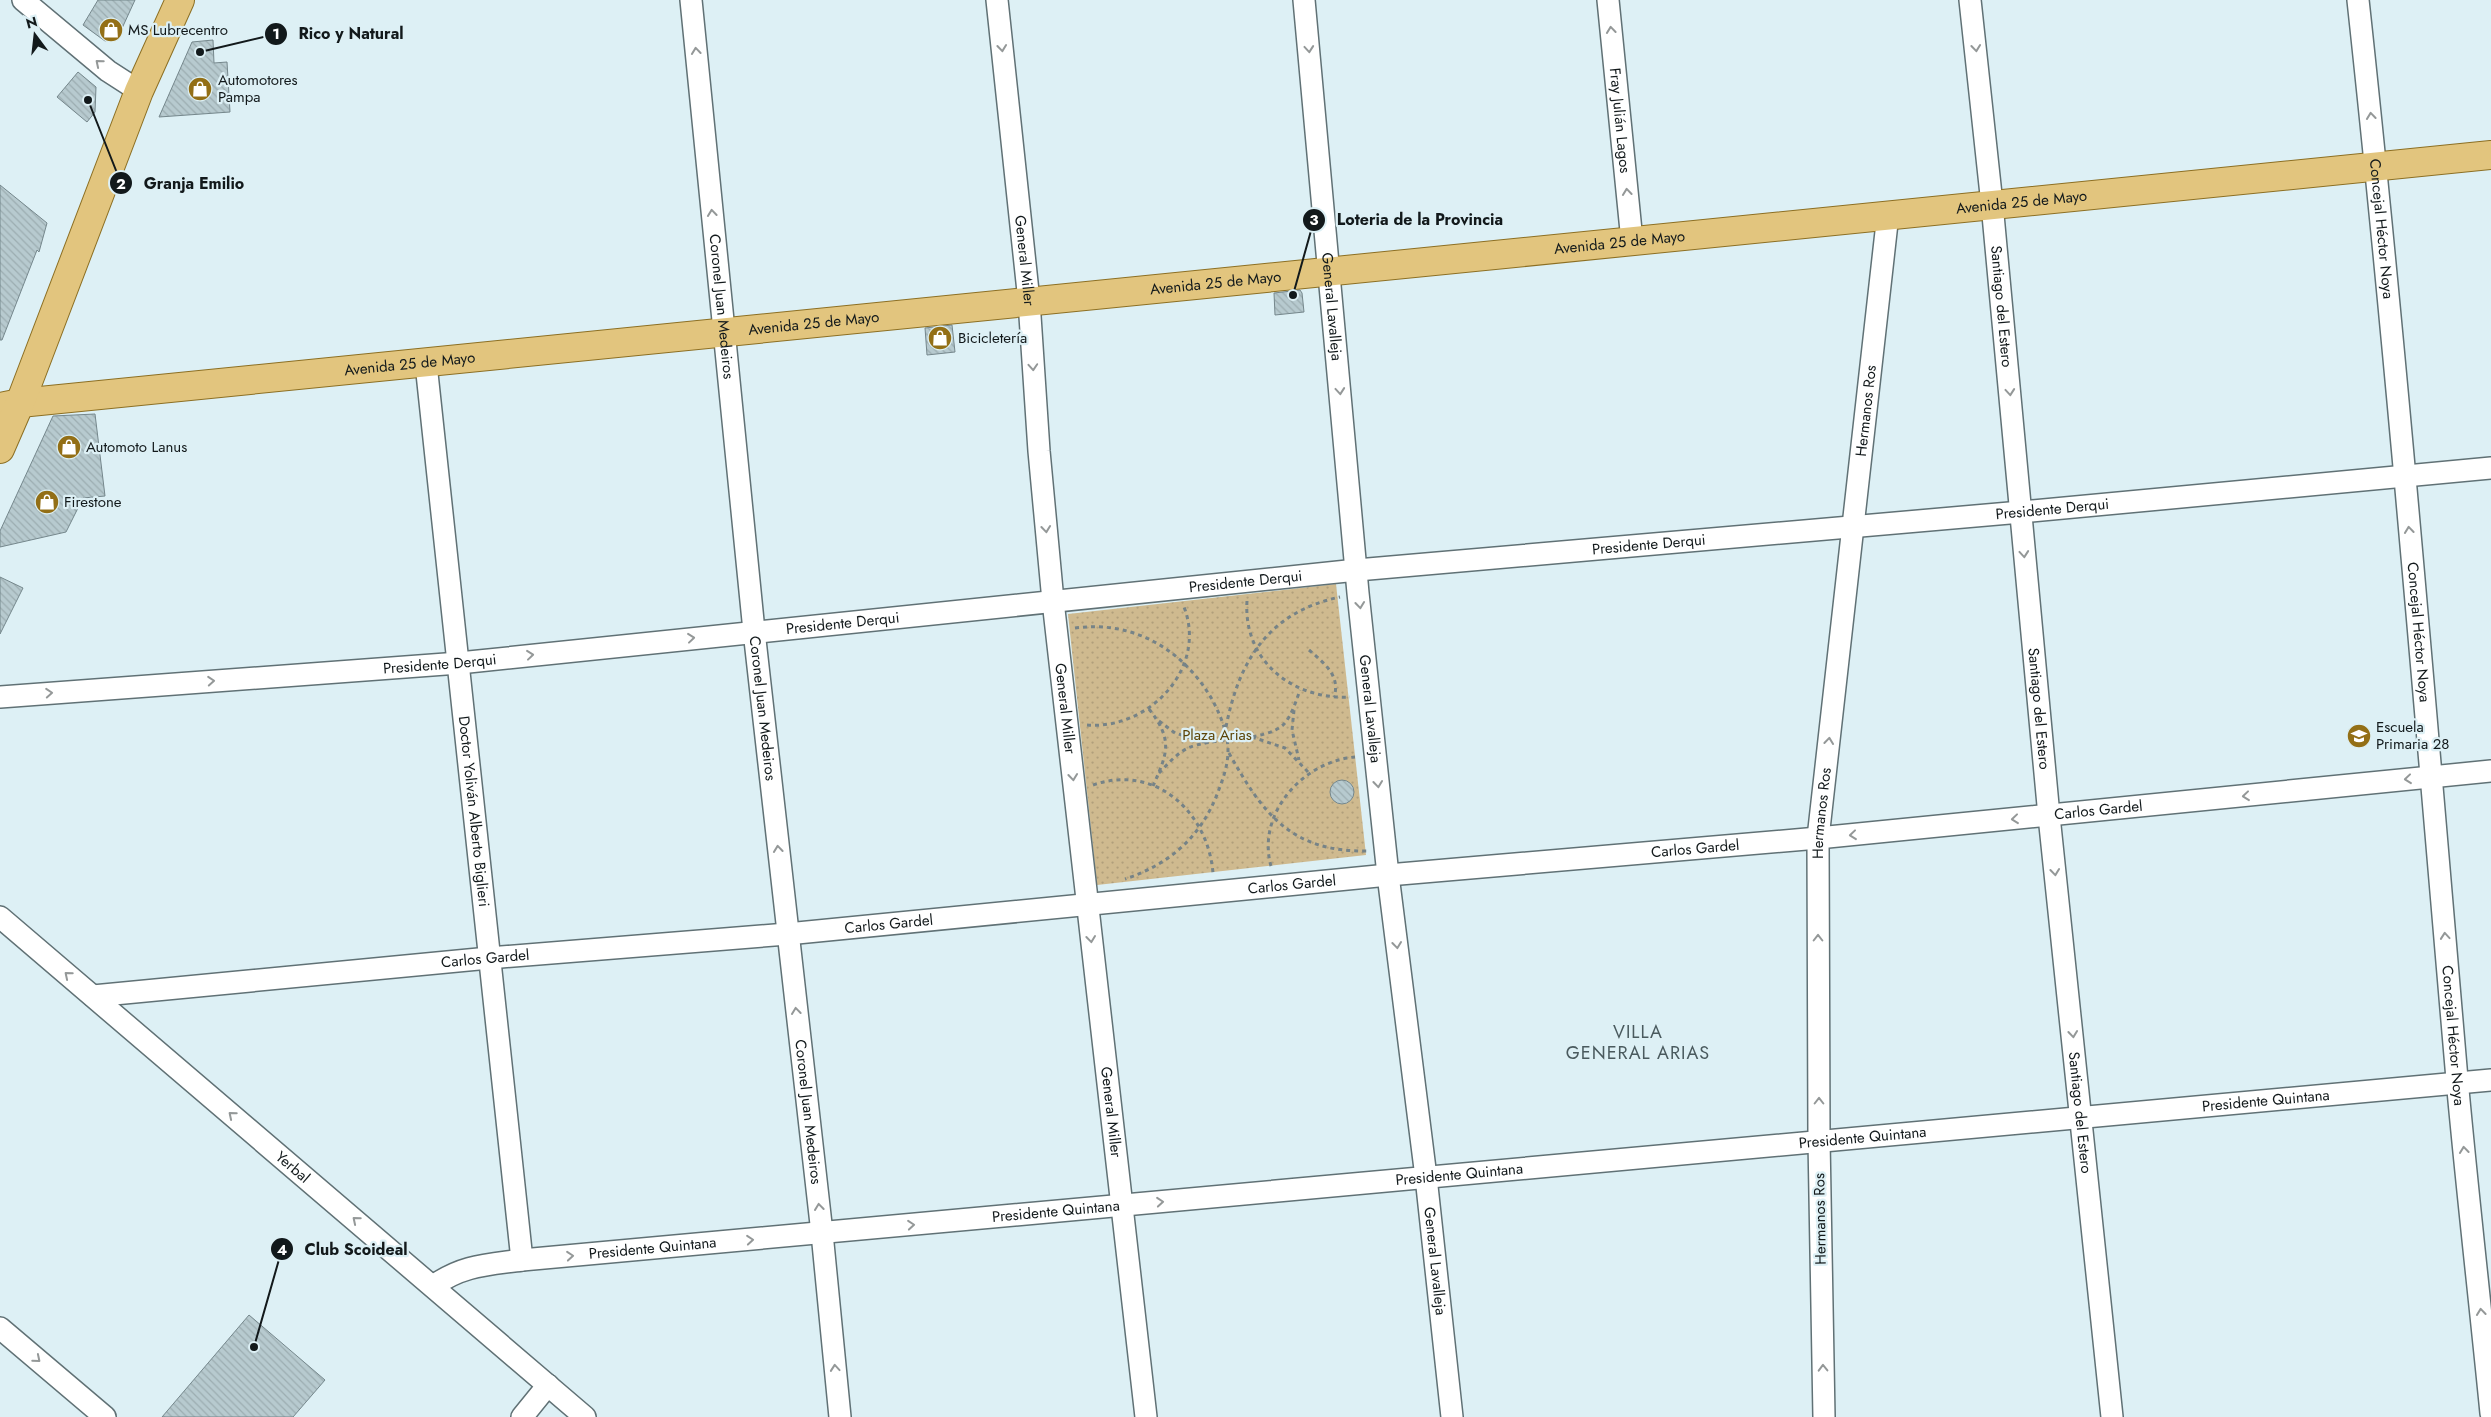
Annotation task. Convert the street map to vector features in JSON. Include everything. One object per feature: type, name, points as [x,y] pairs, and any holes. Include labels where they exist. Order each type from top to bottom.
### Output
[{"type":"main road","points":[[0,450],[10,405],[140,91],[180,0]]},
{"type":"main road","name":"Avenida 25 de Mayo","points":[[10,405],[426,364],[724,331],[2491,155]]},
{"type":"street","points":[[23,0],[108,71],[140,91]]},
{"type":"street","name":"Coronel Juan Medeiros","points":[[691,0],[754,631],[822,1233],[840,1417]]},
{"type":"street","name":"General Miller","points":[[997,0],[1029,301],[1039,451],[1053,601],[1146,1417]]},
{"type":"street","name":"General Lavalleja","points":[[1304,0],[1358,570],[1358,592],[1385,850],[1426,1177],[1452,1417]]},
{"type":"street","name":"Fray Julián Lagos","points":[[1608,0],[1632,241]]},
{"type":"street","name":"Santiago del Estero","points":[[1970,0],[1992,204],[2049,816],[2112,1417]]},
{"type":"street","name":"Concejal Héctor Noya","points":[[2358,0],[2376,165],[2432,776],[2457,1083],[2491,1413]]},
{"type":"street","name":"Hermanos Ros","points":[[1824,1417],[1818,1140],[1818,838],[1888,214]]},
{"type":"street","name":"Doctor Yoliván Alberto Biglieri","points":[[426,364],[488,958],[522,1260]]},
{"type":"street","name":"Presidente Derqui","points":[[0,696],[458,663],[1249,580],[2020,512],[2491,468]]},
{"type":"street","name":"Carlos Gardel","points":[[93,996],[488,958],[787,934],[1388,875],[1818,838],[2491,771]]},
{"type":"street","name":"Yerbal","points":[[0,917],[585,1417]]},
{"type":"street","name":"Presidente Quintana","points":[[433,1286],[450,1274],[465,1268],[522,1260],[1818,1140],[2491,1080]]},
{"type":"street","points":[[0,1328],[105,1417]]},
{"type":"street","points":[[522,1417],[548,1385]]},
{"type":"path","points":[[1249,580],[1246,609],[1250,634],[1256,648],[1279,676],[1300,690],[1334,697],[1350,697],[1369,692]]},
{"type":"path","points":[[1067,721],[1096,726],[1115,724],[1134,718],[1149,709],[1173,685],[1184,662],[1188,625],[1186,612],[1176,589]]},
{"type":"path","points":[[1122,880],[1162,864],[1180,851],[1201,827],[1224,777],[1228,752],[1226,728],[1231,702],[1238,682],[1256,648],[1274,627],[1292,615],[1332,598],[1358,592]]},
{"type":"path","points":[[1057,630],[1080,627],[1123,629],[1163,646],[1184,662],[1207,692],[1226,728]]},
{"type":"path","points":[[1310,650],[1331,672],[1337,685],[1334,697]]},
{"type":"path","points":[[1299,761],[1292,730],[1295,707],[1300,690]]},
{"type":"path","points":[[1159,773],[1188,748],[1206,743],[1272,732],[1284,724],[1295,707]]},
{"type":"path","points":[[1149,709],[1167,737],[1167,751],[1153,786]]},
{"type":"path","points":[[1157,719],[1175,733],[1206,743]]},
{"type":"path","points":[[1249,736],[1286,748],[1309,773]]},
{"type":"path","points":[[1228,752],[1260,805],[1274,820],[1292,833],[1333,849],[1355,851],[1385,850]]},
{"type":"path","points":[[1278,886],[1270,861],[1269,848],[1274,820],[1283,799],[1309,773],[1345,758],[1376,758]]},
{"type":"path","points":[[1075,794],[1100,782],[1126,780],[1153,786],[1183,804],[1201,827],[1210,848],[1213,873],[1208,893]]},
{"type":"green space","name":"Plaza Arias","points":[[1336,584],[1366,855],[1097,885],[1068,614]]},
{"type":"building","points":[[98,0],[135,0],[118,37],[105,41],[83,25]]},
{"type":"building","name":"Automotores Pampa","points":[[213,40],[214,63],[227,62],[230,112],[159,117],[192,42]]},
{"type":"building","points":[[78,72],[96,87],[95,112],[87,122],[57,97]]},
{"type":"building","points":[[0,185],[47,223],[39,252],[37,250],[2,340],[0,340]]},
{"type":"building","points":[[1300,290],[1304,312],[1275,315],[1274,293]]},
{"type":"building","name":"Bicicletería","points":[[952,325],[955,352],[927,355],[925,328]]},
{"type":"building","points":[[95,414],[105,496],[83,498],[66,532],[0,547],[0,531],[53,416]]},
{"type":"building","points":[[0,577],[23,588],[0,634]]},
{"type":"building","points":[[1342,780],[1350,784],[1354,792],[1350,800],[1342,804],[1334,800],[1330,792],[1334,784]]},
{"type":"building","points":[[249,1315],[325,1380],[293,1417],[162,1417]]},
{"type":"place","name":"MS Lubrecentro","points":[[111,30]]},
{"type":"place","name":"Rico y Natural","points":[[200,52]]},
{"type":"place","name":"Automotores Pampa","points":[[200,89]]},
{"type":"place","name":"Granja Emilio","points":[[88,100]]},
{"type":"place","name":"Loteria de la Provincia","points":[[1293,295]]},
{"type":"place","name":"Bicicletería","points":[[940,338]]},
{"type":"place","name":"Automoto Lanus","points":[[69,447]]},
{"type":"place","name":"Firestone","points":[[47,502]]},
{"type":"place","name":"Escuela Primaria 28","points":[[2359,736]]},
{"type":"place","name":"Club Scoideal","points":[[254,1347]]},
{"type":"district","name":"VILLA GENERAL ARIAS","points":[[1638,1042]]}]
